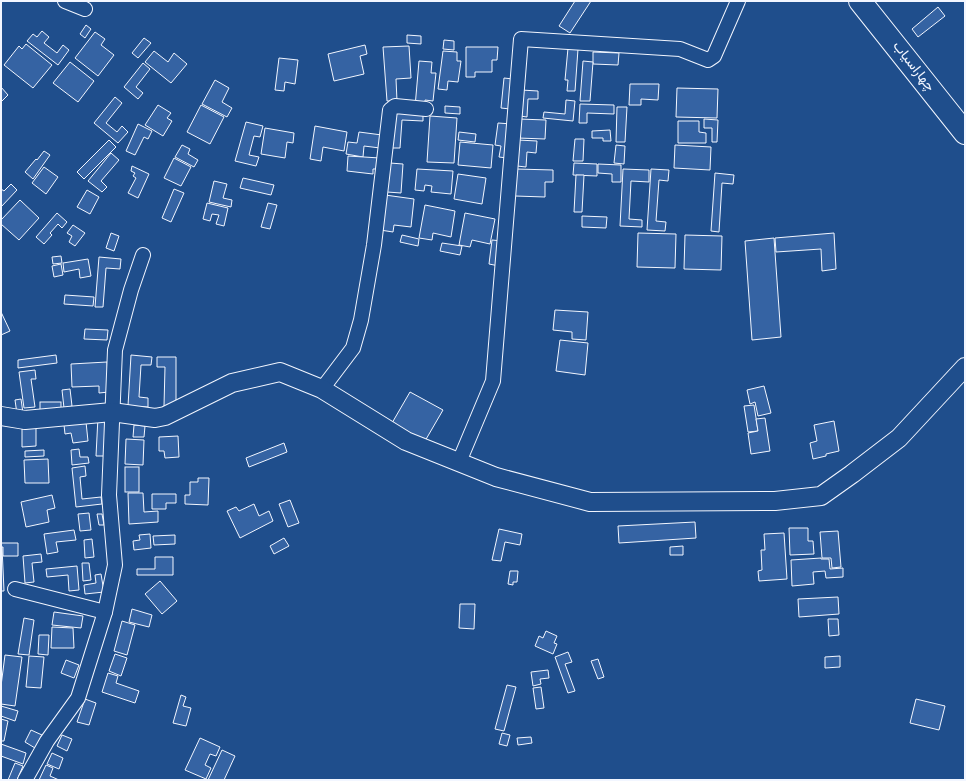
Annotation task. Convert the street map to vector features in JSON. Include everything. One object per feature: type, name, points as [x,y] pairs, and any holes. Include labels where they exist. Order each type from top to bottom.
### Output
[{"type":"highway","name":"چهاراسیاب","points":[[860,1],[965,133]]},
{"type":"street","points":[[65,1],[85,9]]},
{"type":"street","points":[[459,462],[493,381],[521,39],[680,49],[708,60],[714,56],[738,1]]},
{"type":"street","points":[[322,389],[353,348],[361,320],[374,245],[390,110],[395,106],[426,109]]},
{"type":"street","points":[[26,780],[47,741],[78,698],[105,612],[115,565],[109,495],[115,350],[131,290],[143,255]]},
{"type":"street","points":[[1,416],[25,420],[112,412],[155,418],[166,416],[232,383],[280,372],[322,389],[406,441],[496,477],[590,502],[775,501],[821,496],[899,438],[965,367]]},
{"type":"street","points":[[15,589],[105,612]]},
{"type":"building","points":[[575,1],[591,1],[570,33],[559,26]]},
{"type":"building","points":[[938,7],[945,16],[918,37],[912,29]]},
{"type":"building","points":[[86,25],[91,29],[85,38],[80,34]]},
{"type":"building","points":[[42,31],[49,37],[44,43],[57,53],[63,45],[69,50],[58,65],[27,41],[33,34],[37,37]]},
{"type":"building","points":[[95,32],[105,39],[101,45],[114,55],[98,76],[75,58]]},
{"type":"building","points":[[407,35],[421,36],[421,44],[407,43]]},
{"type":"building","points":[[144,38],[151,43],[138,58],[132,53]]},
{"type":"building","points":[[444,40],[454,41],[454,50],[443,49]]},
{"type":"building","points":[[26,44],[52,65],[33,88],[4,65],[19,46],[22,49]]},
{"type":"building","points":[[365,45],[367,54],[360,56],[364,74],[334,81],[328,54]]},
{"type":"building","points":[[409,46],[411,78],[396,79],[397,101],[387,101],[383,47]]},
{"type":"building","points":[[466,47],[498,47],[497,60],[492,60],[492,72],[475,72],[475,77],[466,77]]},
{"type":"building","points":[[568,48],[578,49],[575,91],[567,91],[568,80],[565,80]]},
{"type":"building","points":[[154,51],[168,62],[174,53],[187,64],[171,83],[145,62]]},
{"type":"building","points":[[443,51],[457,52],[457,61],[461,61],[458,82],[448,81],[447,90],[438,89]]},
{"type":"building","points":[[593,52],[619,53],[618,65],[593,64]]},
{"type":"building","points":[[279,58],[298,60],[295,84],[285,82],[284,91],[275,90]]},
{"type":"building","points":[[419,61],[432,62],[431,73],[436,73],[433,101],[425,100],[425,108],[415,107]]},
{"type":"building","points":[[583,61],[593,62],[590,101],[580,101]]},
{"type":"building","points":[[70,62],[94,81],[78,102],[53,83]]},
{"type":"building","points":[[143,63],[150,69],[136,87],[143,93],[138,99],[124,87]]},
{"type":"building","points":[[504,78],[513,79],[510,109],[501,108]]},
{"type":"building","points":[[215,80],[229,88],[222,102],[232,108],[227,117],[202,104]]},
{"type":"building","points":[[630,84],[659,84],[658,100],[641,99],[641,105],[629,105]]},
{"type":"building","points":[[1,87],[8,95],[1,102]]},
{"type":"building","points":[[677,88],[718,89],[717,118],[676,117]]},
{"type":"building","points":[[521,90],[538,91],[538,99],[528,99],[527,117],[520,116]]},
{"type":"building","points":[[115,97],[122,103],[106,123],[117,132],[122,126],[128,132],[118,143],[94,123]]},
{"type":"building","points":[[566,100],[575,101],[573,121],[543,118],[544,112],[565,114]]},
{"type":"building","points":[[580,104],[614,105],[614,114],[587,113],[587,123],[579,123]]},
{"type":"building","points":[[158,105],[171,113],[167,118],[172,121],[163,136],[145,125]]},
{"type":"building","points":[[201,105],[224,117],[210,144],[187,132]]},
{"type":"building","points":[[445,106],[460,107],[460,114],[445,113]]},
{"type":"building","points":[[617,107],[627,107],[625,142],[616,142]]},
{"type":"building","points":[[394,111],[423,113],[423,121],[402,120],[400,148],[391,148]]},
{"type":"building","points":[[430,116],[457,118],[454,163],[427,162]]},
{"type":"building","points":[[519,119],[546,120],[545,139],[518,138]]},
{"type":"building","points":[[704,119],[718,120],[717,142],[712,142],[712,128],[704,128]]},
{"type":"building","points":[[678,121],[699,121],[699,132],[706,133],[706,143],[678,143]]},
{"type":"building","points":[[246,122],[263,126],[260,137],[254,136],[249,155],[259,157],[256,166],[235,161]]},
{"type":"building","points":[[498,123],[512,124],[507,158],[499,157],[501,146],[495,145]]},
{"type":"building","points":[[138,124],[152,131],[148,139],[144,137],[135,155],[126,151]]},
{"type":"building","points":[[315,126],[347,132],[344,151],[323,147],[321,161],[310,159]]},
{"type":"building","points":[[265,128],[294,133],[293,143],[287,142],[285,158],[261,154]]},
{"type":"building","points":[[610,130],[611,141],[603,141],[603,138],[592,138],[592,131]]},
{"type":"building","points":[[359,132],[382,135],[380,148],[364,146],[363,157],[346,154],[348,142],[357,143]]},
{"type":"building","points":[[459,132],[476,134],[475,142],[458,140]]},
{"type":"building","points":[[575,139],[584,139],[583,161],[573,161]]},
{"type":"building","points":[[109,140],[116,147],[84,179],[77,172]]},
{"type":"building","points":[[518,140],[537,141],[536,153],[527,152],[526,167],[517,166]]},
{"type":"building","points":[[460,142],[493,145],[491,168],[458,165]]},
{"type":"building","points":[[182,145],[190,149],[188,154],[198,160],[194,167],[175,157]]},
{"type":"building","points":[[616,145],[625,146],[624,164],[614,163]]},
{"type":"building","points":[[675,145],[711,147],[710,170],[674,168]]},
{"type":"building","points":[[44,151],[50,155],[33,179],[25,172]]},
{"type":"building","points":[[111,153],[119,160],[101,181],[107,187],[102,192],[88,181]]},
{"type":"building","points":[[348,156],[380,158],[379,169],[373,169],[373,174],[347,171]]},
{"type":"building","points":[[174,158],[191,167],[181,186],[164,178]]},
{"type":"building","points":[[390,163],[403,164],[401,193],[387,192]]},
{"type":"building","points":[[574,163],[597,164],[597,176],[573,175]]},
{"type":"building","points":[[598,164],[621,165],[621,182],[612,182],[612,174],[598,173]]},
{"type":"building","points":[[132,166],[149,174],[138,198],[128,193],[136,178],[133,176],[135,173],[131,171]]},
{"type":"building","points":[[44,167],[58,177],[46,194],[32,183]]},
{"type":"building","points":[[417,169],[453,171],[451,194],[431,192],[432,186],[425,185],[424,191],[415,190]]},
{"type":"building","points":[[516,169],[553,170],[553,182],[545,182],[545,197],[515,196]]},
{"type":"building","points":[[623,169],[649,170],[649,182],[631,181],[629,219],[642,220],[642,227],[620,226]]},
{"type":"building","points":[[651,169],[669,170],[668,181],[659,180],[656,221],[666,222],[665,231],[647,230]]},
{"type":"building","points":[[715,173],[734,175],[733,184],[722,183],[719,232],[711,231]]},
{"type":"building","points":[[458,174],[486,178],[482,204],[454,199]]},
{"type":"building","points":[[576,175],[584,175],[582,212],[574,212]]},
{"type":"building","points":[[243,178],[274,185],[271,195],[240,188]]},
{"type":"building","points":[[214,181],[227,184],[223,198],[232,200],[231,207],[209,202]]},
{"type":"building","points":[[11,184],[17,190],[1,207],[1,189],[4,191]]},
{"type":"building","points":[[174,189],[184,193],[171,222],[162,218]]},
{"type":"building","points":[[87,190],[99,197],[90,214],[77,207]]},
{"type":"building","points":[[385,195],[414,199],[411,227],[394,225],[393,232],[380,230]]},
{"type":"building","points":[[20,200],[39,218],[19,240],[1,224],[1,220]]},
{"type":"building","points":[[207,203],[228,208],[224,226],[216,224],[219,215],[212,214],[210,221],[203,219]]},
{"type":"building","points":[[268,203],[277,205],[270,229],[261,227]]},
{"type":"building","points":[[425,205],[455,211],[451,237],[433,233],[432,240],[419,238]]},
{"type":"building","points":[[57,213],[67,222],[62,228],[58,224],[50,233],[52,235],[44,244],[36,237]]},
{"type":"building","points":[[465,213],[495,219],[490,244],[472,240],[470,247],[459,245]]},
{"type":"building","points":[[582,216],[607,217],[606,228],[582,227]]},
{"type":"building","points":[[73,225],[85,233],[75,246],[69,242],[72,236],[67,233]]},
{"type":"building","points":[[111,233],[119,236],[114,251],[106,248]]},
{"type":"building","points":[[638,233],[676,234],[675,268],[637,267]]},
{"type":"building","points":[[834,233],[836,269],[822,271],[821,249],[776,252],[775,238]]},
{"type":"building","points":[[402,235],[419,239],[418,246],[400,242]]},
{"type":"building","points":[[685,235],[722,236],[721,270],[684,269]]},
{"type":"building","points":[[774,238],[781,337],[752,340],[745,241]]},
{"type":"building","points":[[492,240],[502,241],[499,266],[489,264]]},
{"type":"building","points":[[442,243],[462,246],[460,255],[440,251]]},
{"type":"building","points":[[61,256],[62,263],[53,264],[52,257]]},
{"type":"building","points":[[99,257],[121,259],[120,269],[106,268],[103,307],[95,307]]},
{"type":"building","points":[[88,259],[91,276],[80,278],[79,269],[64,272],[63,263]]},
{"type":"building","points":[[61,264],[63,275],[54,277],[52,266]]},
{"type":"building","points":[[65,295],[94,297],[93,306],[64,304]]},
{"type":"building","points":[[555,310],[588,312],[586,340],[572,339],[572,332],[553,330]]},
{"type":"building","points":[[1,312],[10,331],[1,335]]},
{"type":"building","points":[[85,329],[108,330],[107,340],[84,339]]},
{"type":"building","points":[[560,340],[588,343],[585,375],[556,371]]},
{"type":"building","points":[[56,355],[57,363],[18,368],[18,360]]},
{"type":"building","points":[[131,355],[152,357],[151,365],[141,365],[139,397],[148,398],[148,407],[128,406]]},
{"type":"building","points":[[157,357],[176,357],[176,406],[164,406],[165,367],[157,367]]},
{"type":"building","points":[[107,362],[109,392],[99,393],[99,386],[72,387],[71,364]]},
{"type":"building","points":[[35,370],[36,379],[31,379],[35,407],[24,408],[19,372]]},
{"type":"building","points":[[764,386],[771,413],[758,416],[755,402],[750,404],[747,390]]},
{"type":"building","points":[[70,389],[72,406],[64,408],[62,390]]},
{"type":"building","points":[[410,392],[443,410],[425,441],[392,423]]},
{"type":"building","points":[[21,399],[23,413],[17,414],[15,400]]},
{"type":"building","points":[[40,402],[61,402],[61,412],[40,412]]},
{"type":"building","points":[[754,405],[758,431],[748,432],[744,406]]},
{"type":"building","points":[[98,417],[108,418],[105,456],[96,456]]},
{"type":"building","points":[[765,418],[770,451],[751,454],[748,433],[758,431],[756,419]]},
{"type":"building","points":[[834,421],[839,451],[813,459],[810,443],[817,441],[814,425]]},
{"type":"building","points":[[86,422],[88,441],[73,443],[71,433],[65,434],[64,425]]},
{"type":"building","points":[[134,425],[145,426],[144,437],[133,437]]},
{"type":"building","points":[[36,428],[36,446],[22,447],[22,429]]},
{"type":"building","points":[[178,436],[179,457],[165,458],[164,451],[159,451],[159,437]]},
{"type":"building","points":[[126,439],[144,440],[143,465],[125,464]]},
{"type":"building","points":[[284,443],[287,452],[249,467],[246,458]]},
{"type":"building","points":[[79,449],[80,457],[88,457],[89,463],[72,465],[71,450]]},
{"type":"building","points":[[44,450],[44,456],[25,457],[25,451]]},
{"type":"building","points":[[48,459],[49,483],[25,483],[24,460]]},
{"type":"building","points":[[85,466],[86,476],[80,477],[82,499],[101,497],[102,504],[76,507],[72,468]]},
{"type":"building","points":[[125,467],[139,467],[139,492],[125,492]]},
{"type":"building","points":[[198,478],[209,478],[208,505],[185,504],[185,495],[190,495],[190,482],[198,482]]},
{"type":"building","points":[[128,493],[143,493],[144,512],[158,511],[158,522],[129,524]]},
{"type":"building","points":[[152,494],[176,494],[176,503],[166,503],[166,509],[152,509]]},
{"type":"building","points":[[52,495],[55,508],[47,510],[49,522],[26,527],[21,502]]},
{"type":"building","points":[[290,500],[299,523],[288,527],[279,504]]},
{"type":"building","points":[[254,504],[259,516],[269,511],[273,521],[240,538],[227,511],[236,507],[239,511]]},
{"type":"building","points":[[89,513],[91,530],[80,531],[78,514]]},
{"type":"building","points":[[97,514],[102,514],[104,525],[99,525]]},
{"type":"building","points":[[695,522],[696,538],[619,543],[618,526]]},
{"type":"building","points":[[789,528],[808,528],[808,541],[813,541],[814,554],[790,555]]},
{"type":"building","points":[[499,529],[522,534],[520,545],[505,542],[501,561],[492,560]]},
{"type":"building","points":[[74,530],[76,540],[56,542],[58,552],[47,554],[44,534]]},
{"type":"building","points":[[838,531],[841,567],[832,568],[831,558],[822,558],[820,532]]},
{"type":"building","points":[[784,533],[787,579],[759,581],[758,571],[762,570],[761,550],[765,550],[764,534]]},
{"type":"building","points":[[150,534],[151,548],[134,550],[133,541],[140,540],[139,535]]},
{"type":"building","points":[[175,535],[175,544],[154,545],[153,536]]},
{"type":"building","points":[[284,538],[289,546],[274,554],[270,546]]},
{"type":"building","points":[[92,539],[94,557],[85,558],[84,540]]},
{"type":"building","points":[[1,543],[18,543],[18,556],[3,556],[3,547],[1,547]]},
{"type":"building","points":[[683,546],[683,555],[670,555],[670,547]]},
{"type":"building","points":[[2,547],[4,591],[1,591]]},
{"type":"building","points":[[41,554],[42,562],[32,563],[34,582],[25,583],[23,556]]},
{"type":"building","points":[[155,557],[173,557],[173,575],[137,575],[137,569],[155,569]]},
{"type":"building","points":[[821,558],[829,559],[830,569],[843,568],[843,577],[826,578],[825,571],[813,572],[814,584],[792,586],[791,560]]},
{"type":"building","points":[[82,563],[89,563],[91,580],[83,581]]},
{"type":"building","points":[[77,566],[79,590],[69,591],[68,575],[47,577],[46,569]]},
{"type":"building","points":[[510,571],[518,571],[517,582],[513,582],[513,585],[508,584]]},
{"type":"building","points":[[101,574],[104,592],[85,594],[84,585],[96,583],[95,575]]},
{"type":"building","points":[[160,581],[177,601],[162,614],[145,594]]},
{"type":"building","points":[[838,597],[839,614],[799,617],[798,599]]},
{"type":"building","points":[[460,604],[475,604],[474,629],[459,628]]},
{"type":"building","points":[[132,609],[152,615],[149,627],[129,622]]},
{"type":"building","points":[[54,612],[83,616],[81,628],[52,625]]},
{"type":"building","points":[[24,618],[34,620],[29,655],[18,654]]},
{"type":"building","points":[[828,619],[838,619],[839,635],[829,636]]},
{"type":"building","points":[[122,621],[135,625],[127,655],[114,651]]},
{"type":"building","points":[[52,627],[73,628],[74,648],[51,648]]},
{"type":"building","points":[[546,631],[557,636],[554,643],[557,644],[553,654],[535,646],[539,636],[543,638]]},
{"type":"building","points":[[39,635],[49,635],[48,655],[38,654]]},
{"type":"building","points":[[568,652],[572,662],[565,664],[575,691],[568,693],[555,657]]},
{"type":"building","points":[[115,654],[127,658],[121,676],[109,671]]},
{"type":"building","points":[[5,655],[22,657],[15,706],[1,704],[1,686]]},
{"type":"building","points":[[29,656],[44,657],[41,688],[26,687]]},
{"type":"building","points":[[840,656],[840,667],[825,668],[825,657]]},
{"type":"building","points":[[598,659],[604,677],[598,679],[591,661]]},
{"type":"building","points":[[66,660],[79,665],[74,678],[61,673]]},
{"type":"building","points":[[548,670],[549,678],[540,679],[541,684],[533,686],[531,672]]},
{"type":"building","points":[[108,673],[118,676],[116,683],[139,691],[135,703],[102,692]]},
{"type":"building","points":[[507,685],[516,687],[504,731],[495,729]]},
{"type":"building","points":[[541,687],[544,708],[536,709],[533,688]]},
{"type":"building","points":[[181,695],[186,697],[183,706],[191,708],[186,726],[173,723]]},
{"type":"building","points":[[85,699],[96,703],[89,725],[77,722]]},
{"type":"building","points":[[916,699],[945,706],[939,730],[910,723]]},
{"type":"building","points":[[1,706],[18,711],[15,721],[1,716]]},
{"type":"building","points":[[1,719],[8,721],[4,741],[1,741]]},
{"type":"building","points":[[31,730],[42,735],[35,748],[25,742]]},
{"type":"building","points":[[502,733],[510,735],[507,746],[499,744]]},
{"type":"building","points":[[62,735],[72,739],[67,751],[57,746]]},
{"type":"building","points":[[531,737],[532,743],[518,745],[517,738]]},
{"type":"building","points":[[200,738],[220,747],[216,756],[210,754],[205,765],[211,768],[206,779],[185,770]]},
{"type":"building","points":[[1,744],[26,753],[23,764],[1,756]]},
{"type":"building","points":[[222,750],[235,756],[224,780],[208,780]]},
{"type":"building","points":[[52,753],[63,758],[59,769],[47,764]]},
{"type":"building","points":[[15,763],[23,766],[17,780],[8,780]]},
{"type":"building","points":[[46,765],[53,768],[50,776],[59,780],[39,780]]}]
